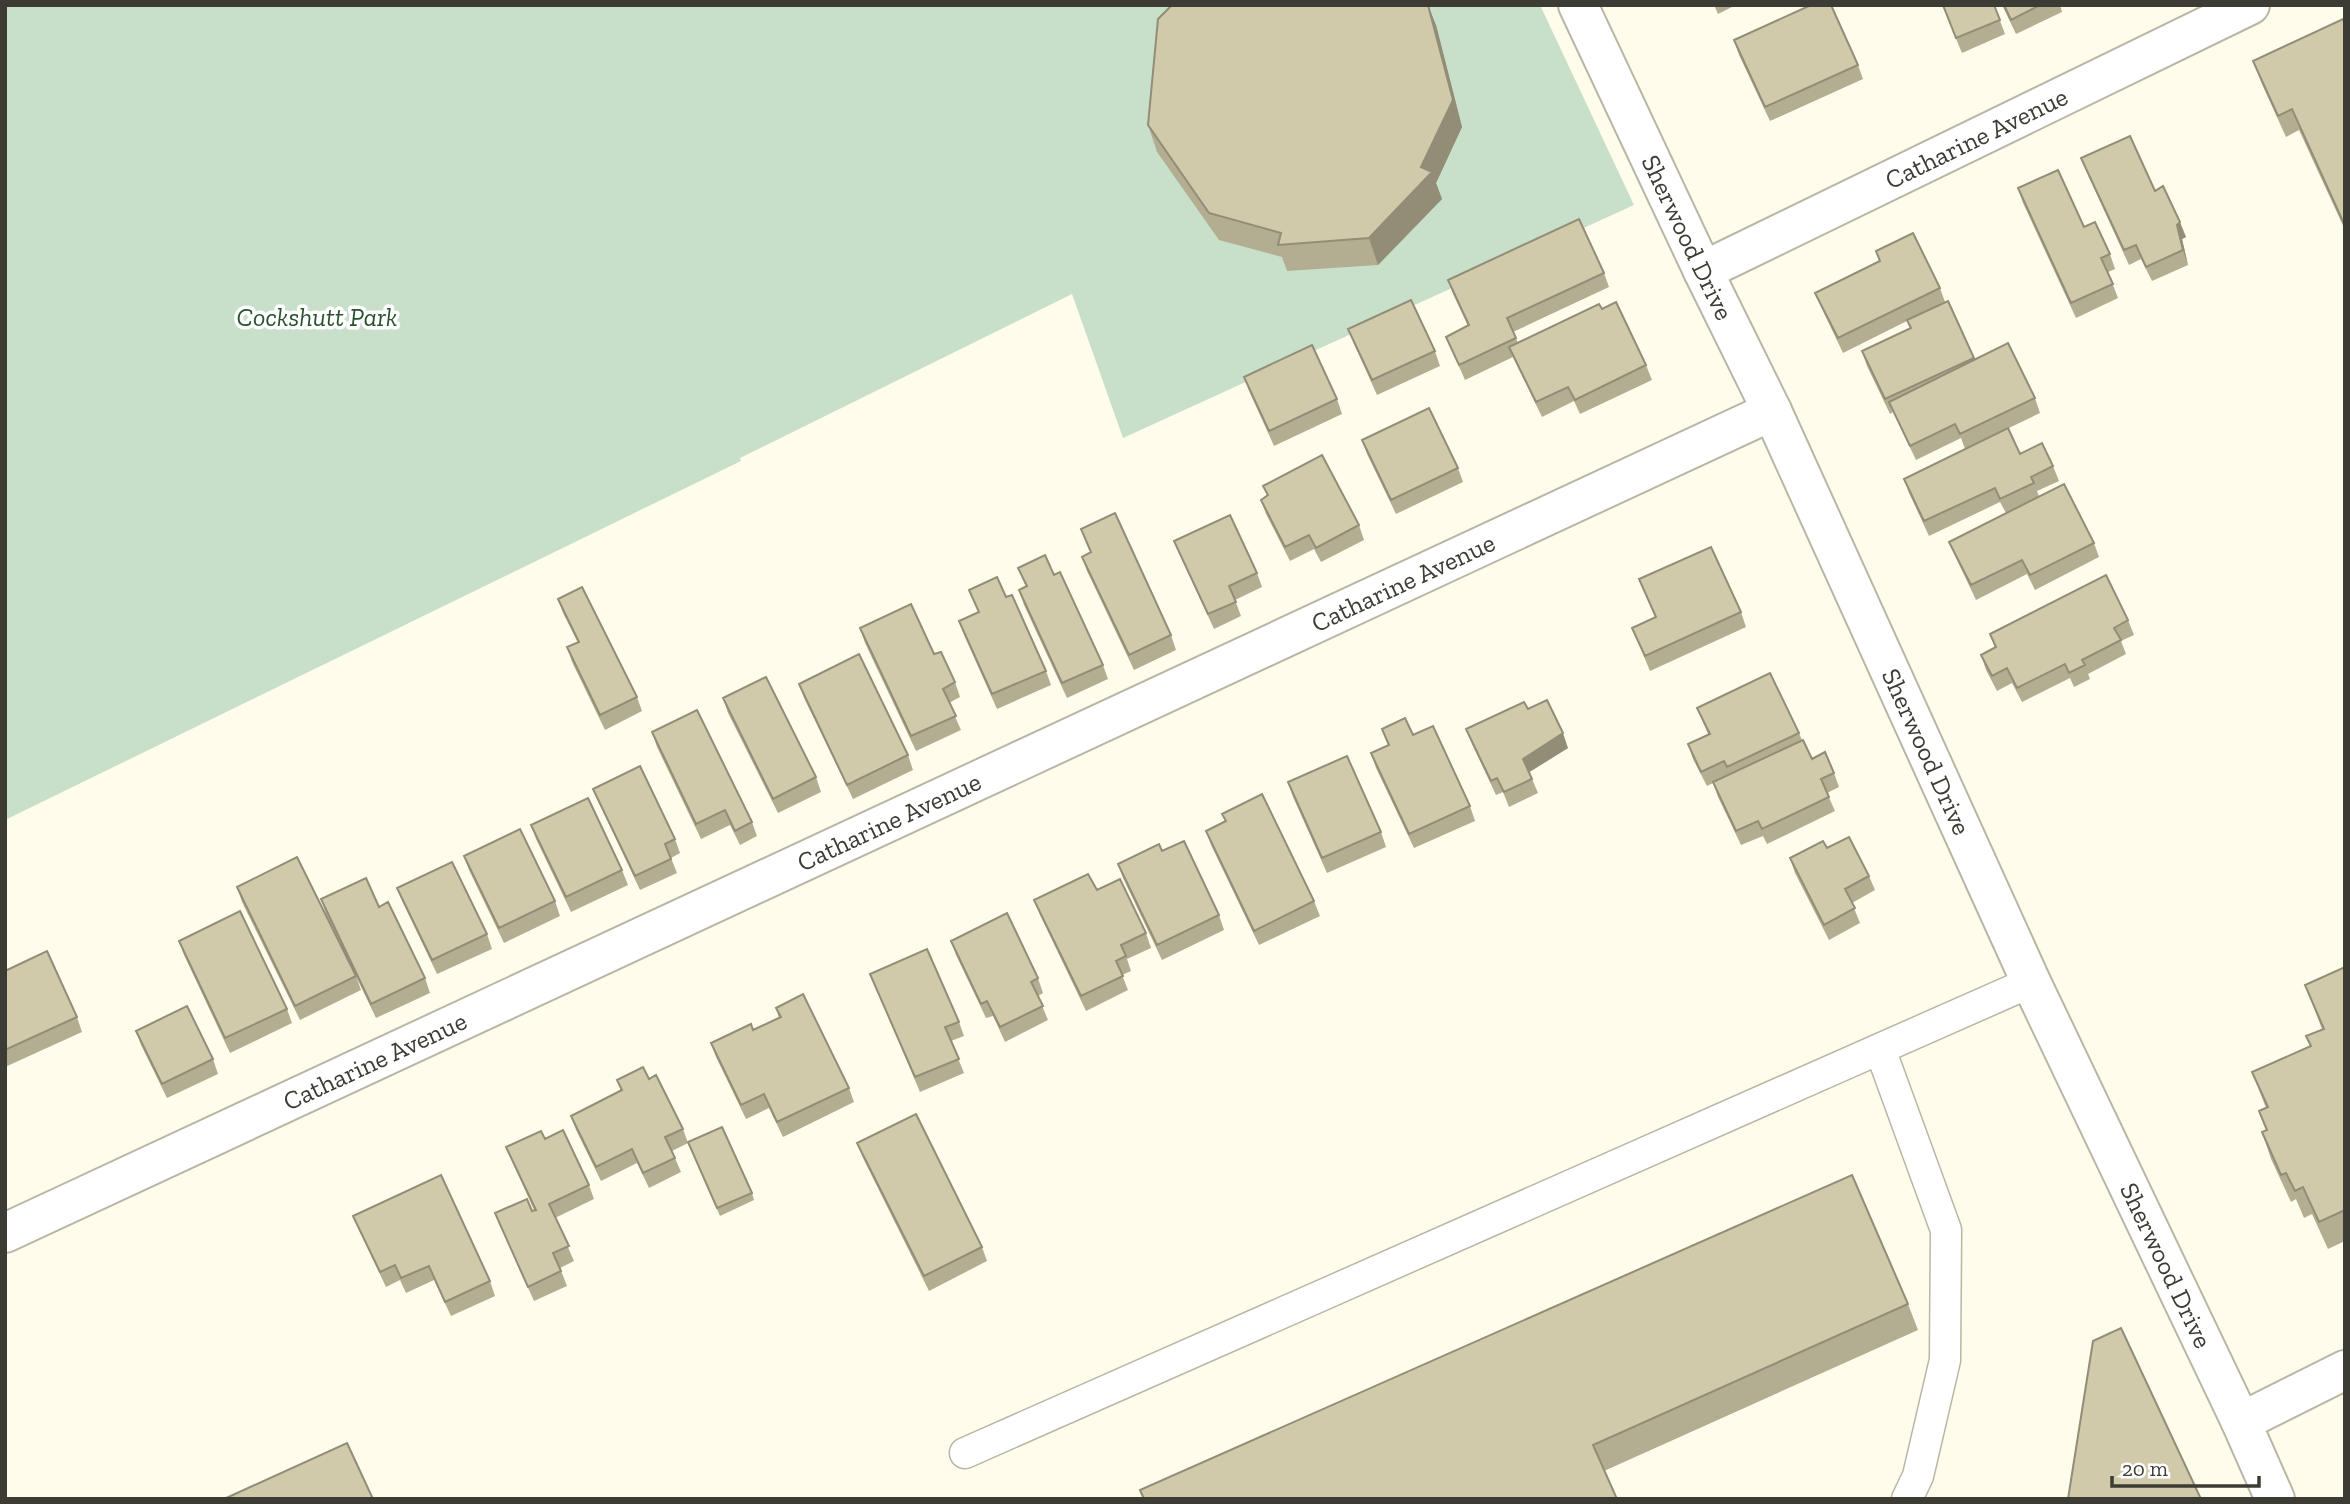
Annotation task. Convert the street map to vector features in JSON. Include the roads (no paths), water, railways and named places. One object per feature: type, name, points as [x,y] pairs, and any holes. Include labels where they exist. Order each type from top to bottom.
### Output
[{"type":"street","name":"Sherwood Drive","points":[[1578,5],[1772,411],[2031,982],[2241,1422],[2275,1499]]},
{"type":"street","name":"Catharine Avenue","points":[[1703,271],[2250,5]]},
{"type":"street","name":"Catharine Avenue","points":[[5,1233],[1772,411]]},
{"type":"street","points":[[2241,1422],[2345,1370]]},
{"type":"lane","points":[[965,1453],[2031,982]]},
{"type":"lane","points":[[1880,1049],[1945,1230],[1945,1360],[1917,1476],[1907,1499]]},
{"type":"park label","name":"Cockshutt Park","points":[[317,317]]}]
